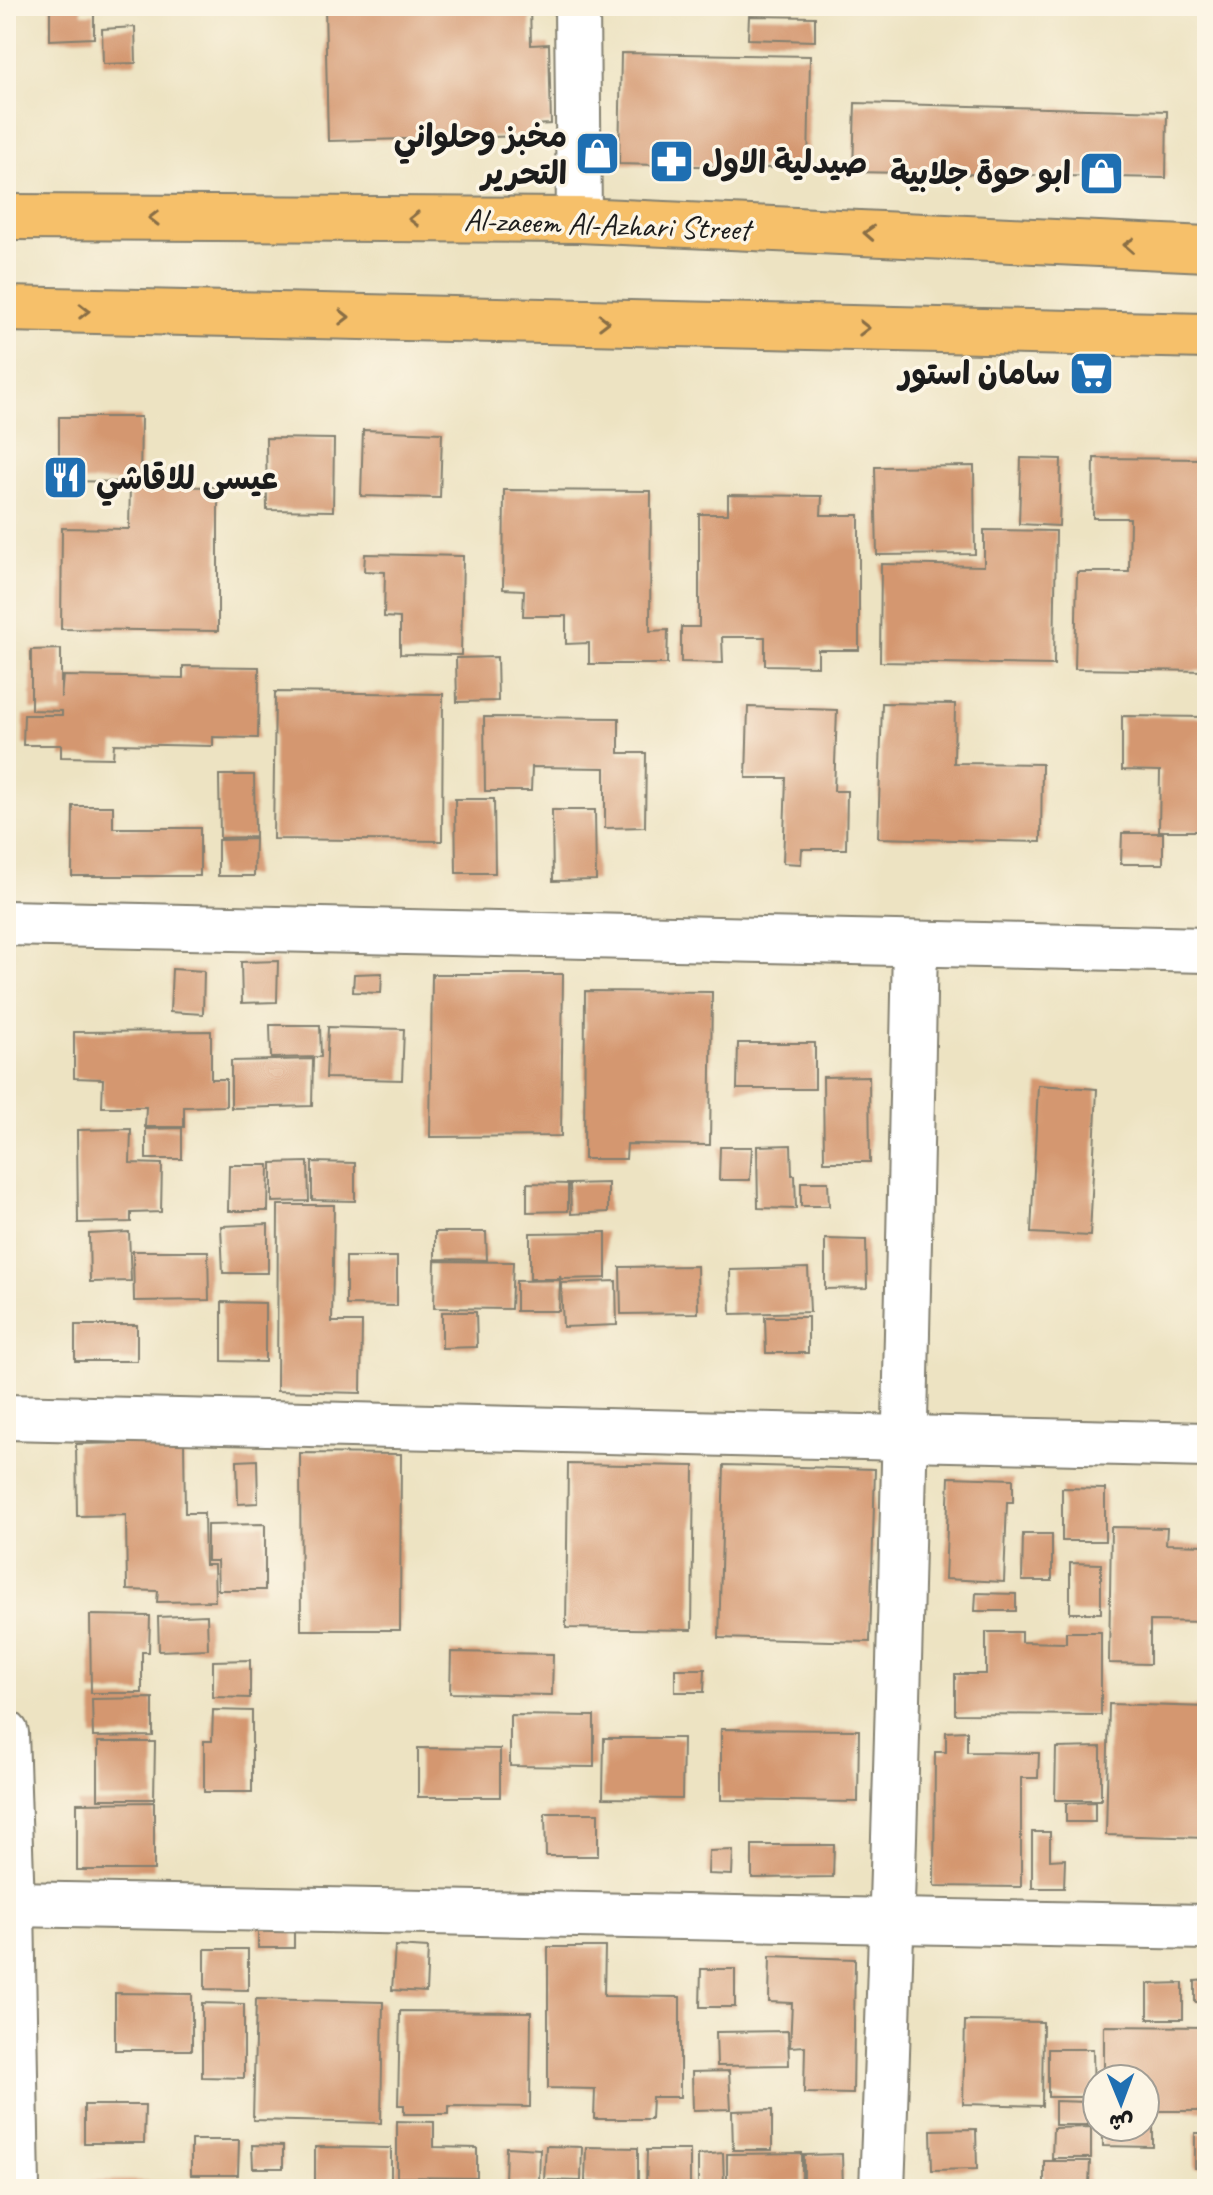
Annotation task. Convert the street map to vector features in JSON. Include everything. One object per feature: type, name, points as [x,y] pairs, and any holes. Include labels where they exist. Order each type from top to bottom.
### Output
[{"type":"main road","name":"Al-zaeem Al-Azhari Street","points":[[6,217],[579,220],[1207,249]]},
{"type":"main road","points":[[6,309],[1207,336]]},
{"type":"street","points":[[577,6],[579,220]]},
{"type":"street","points":[[6,923],[1207,950]]},
{"type":"street","points":[[882,2189],[906,1438],[915,944]]},
{"type":"street","points":[[6,1417],[1207,1445]]},
{"type":"street","points":[[6,1733],[17,2189]]},
{"type":"street","points":[[12,1904],[1207,1927]]},
{"type":"building","points":[[50,6],[82,6],[82,14],[94,14],[94,38],[50,40]]},
{"type":"building","points":[[325,6],[530,6],[531,45],[549,44],[551,124],[533,125],[533,136],[328,141]]},
{"type":"building","points":[[749,16],[815,17],[815,41],[748,39]]},
{"type":"building","points":[[135,27],[136,63],[103,64],[102,29]]},
{"type":"building","points":[[621,53],[810,56],[808,169],[619,164]]},
{"type":"building","points":[[855,103],[1167,111],[1166,178],[853,172]]},
{"type":"building","points":[[59,417],[141,417],[140,482],[59,481]]},
{"type":"building","points":[[363,430],[442,433],[440,498],[361,496]]},
{"type":"building","points":[[266,438],[334,439],[333,511],[267,510]]},
{"type":"building","points":[[1021,458],[1061,459],[1059,526],[1019,524]]},
{"type":"building","points":[[1094,458],[1207,459],[1207,671],[1075,669],[1077,572],[1129,572],[1130,518],[1093,518]]},
{"type":"building","points":[[974,466],[975,554],[877,555],[875,467]]},
{"type":"building","points":[[130,486],[218,487],[218,631],[61,629],[62,528],[129,529]]},
{"type":"building","points":[[504,490],[651,491],[650,631],[668,630],[667,664],[589,664],[589,643],[566,644],[566,616],[523,616],[524,590],[503,589]]},
{"type":"building","points":[[728,495],[822,496],[821,515],[859,515],[859,650],[818,650],[818,666],[765,665],[765,637],[722,637],[723,663],[681,662],[681,627],[699,627],[699,514],[728,514]]},
{"type":"building","points":[[984,530],[1056,531],[1054,665],[880,662],[881,564],[984,566]]},
{"type":"building","points":[[365,554],[463,556],[461,655],[400,654],[400,618],[384,617],[385,572],[364,571]]},
{"type":"building","points":[[61,649],[61,698],[63,676],[183,678],[183,666],[259,667],[258,738],[213,737],[213,746],[114,744],[113,758],[61,757],[61,745],[23,745],[24,715],[62,715],[62,711],[31,710],[31,650]]},
{"type":"building","points":[[497,657],[498,701],[457,702],[456,658]]},
{"type":"building","points":[[275,692],[443,694],[442,841],[273,839]]},
{"type":"building","points":[[882,703],[955,704],[954,763],[1042,764],[1041,842],[878,838]]},
{"type":"building","points":[[748,707],[837,710],[834,791],[847,791],[846,849],[802,849],[801,864],[783,863],[786,778],[746,778]]},
{"type":"building","points":[[1122,716],[1207,717],[1207,831],[1159,831],[1160,771],[1122,770]]},
{"type":"building","points":[[484,717],[619,718],[619,753],[646,753],[645,827],[605,828],[605,768],[532,767],[531,791],[485,791]]},
{"type":"building","points":[[219,775],[254,775],[255,837],[220,838]]},
{"type":"building","points":[[455,799],[494,799],[495,873],[456,873]]},
{"type":"building","points":[[73,806],[113,806],[113,828],[200,828],[200,876],[72,876]]},
{"type":"building","points":[[552,810],[595,810],[596,880],[553,881]]},
{"type":"building","points":[[1122,833],[1163,833],[1163,864],[1121,864]]},
{"type":"building","points":[[255,839],[254,876],[218,876],[218,840]]},
{"type":"building","points":[[278,961],[277,1002],[242,1003],[241,962]]},
{"type":"building","points":[[172,969],[204,971],[203,1014],[170,1012]]},
{"type":"building","points":[[382,973],[381,993],[353,992],[354,974]]},
{"type":"building","points":[[432,974],[563,974],[561,1136],[430,1137]]},
{"type":"building","points":[[585,991],[712,992],[710,1145],[627,1144],[626,1159],[584,1159]]},
{"type":"building","points":[[270,1025],[320,1025],[321,1057],[271,1058]]},
{"type":"building","points":[[328,1027],[404,1029],[402,1080],[326,1078]]},
{"type":"building","points":[[211,1031],[211,1079],[226,1079],[226,1106],[184,1107],[184,1127],[145,1127],[146,1107],[102,1107],[103,1079],[74,1078],[74,1032]]},
{"type":"building","points":[[738,1043],[815,1043],[815,1089],[737,1089]]},
{"type":"building","points":[[313,1059],[312,1106],[231,1108],[231,1061]]},
{"type":"building","points":[[869,1076],[870,1162],[824,1162],[823,1077]]},
{"type":"building","points":[[1038,1085],[1097,1089],[1090,1236],[1031,1233]]},
{"type":"building","points":[[182,1128],[182,1159],[146,1159],[146,1129]]},
{"type":"building","points":[[131,1129],[130,1163],[162,1164],[161,1212],[131,1213],[131,1222],[78,1223],[77,1130]]},
{"type":"building","points":[[791,1145],[796,1209],[758,1208],[757,1146]]},
{"type":"building","points":[[720,1147],[752,1147],[750,1180],[719,1180]]},
{"type":"building","points":[[308,1162],[309,1201],[272,1202],[272,1163]]},
{"type":"building","points":[[312,1162],[355,1163],[355,1201],[312,1200]]},
{"type":"building","points":[[229,1165],[269,1165],[268,1211],[228,1211]]},
{"type":"building","points":[[801,1182],[828,1182],[829,1206],[801,1206]]},
{"type":"building","points":[[527,1183],[568,1184],[568,1211],[527,1212]]},
{"type":"building","points":[[608,1183],[608,1212],[571,1214],[570,1184]]},
{"type":"building","points":[[278,1205],[334,1205],[332,1322],[362,1322],[361,1393],[277,1391]]},
{"type":"building","points":[[268,1224],[268,1273],[223,1273],[221,1226]]},
{"type":"building","points":[[129,1232],[131,1281],[90,1282],[89,1234]]},
{"type":"building","points":[[435,1232],[486,1232],[487,1260],[435,1259]]},
{"type":"building","points":[[606,1232],[606,1278],[561,1279],[560,1276],[560,1279],[530,1279],[530,1233]]},
{"type":"building","points":[[825,1239],[866,1240],[867,1288],[825,1289]]},
{"type":"building","points":[[133,1251],[208,1251],[209,1300],[134,1301]]},
{"type":"building","points":[[346,1257],[397,1257],[397,1306],[346,1305]]},
{"type":"building","points":[[435,1261],[513,1262],[511,1309],[434,1308]]},
{"type":"building","points":[[697,1266],[698,1313],[621,1314],[620,1267]]},
{"type":"building","points":[[808,1268],[810,1312],[731,1314],[730,1270]]},
{"type":"building","points":[[560,1280],[559,1311],[516,1311],[516,1281]]},
{"type":"building","points":[[616,1281],[617,1325],[563,1327],[561,1283]]},
{"type":"building","points":[[222,1302],[265,1303],[265,1362],[222,1361]]},
{"type":"building","points":[[442,1312],[476,1312],[477,1347],[442,1348]]},
{"type":"building","points":[[765,1317],[808,1317],[808,1353],[766,1353]]},
{"type":"building","points":[[75,1325],[137,1325],[137,1361],[75,1361]]},
{"type":"building","points":[[184,1442],[185,1513],[204,1513],[205,1565],[214,1565],[215,1601],[157,1602],[158,1591],[127,1590],[126,1515],[77,1516],[76,1444]]},
{"type":"building","points":[[300,1453],[401,1454],[400,1630],[301,1630]]},
{"type":"building","points":[[257,1460],[258,1503],[238,1504],[237,1461]]},
{"type":"building","points":[[568,1464],[694,1466],[692,1630],[566,1628]]},
{"type":"building","points":[[724,1465],[875,1469],[870,1642],[719,1638]]},
{"type":"building","points":[[949,1477],[1013,1479],[1013,1502],[1007,1502],[1004,1582],[945,1579]]},
{"type":"building","points":[[1062,1488],[1105,1489],[1105,1541],[1062,1541]]},
{"type":"building","points":[[265,1524],[265,1590],[218,1590],[217,1561],[207,1561],[207,1525]]},
{"type":"building","points":[[1111,1527],[1167,1528],[1166,1544],[1207,1545],[1207,1622],[1150,1621],[1150,1664],[1109,1663]]},
{"type":"building","points":[[1023,1534],[1052,1534],[1052,1581],[1022,1581]]},
{"type":"building","points":[[1070,1563],[1101,1564],[1101,1613],[1070,1613]]},
{"type":"building","points":[[976,1593],[1016,1594],[1016,1611],[975,1611]]},
{"type":"building","points":[[90,1615],[150,1616],[149,1652],[142,1652],[142,1693],[91,1693]]},
{"type":"building","points":[[207,1615],[208,1649],[159,1651],[158,1617]]},
{"type":"building","points":[[986,1632],[1021,1632],[1021,1642],[1066,1643],[1066,1632],[1101,1632],[1101,1715],[955,1714],[955,1674],[986,1674]]},
{"type":"building","points":[[451,1652],[553,1654],[552,1695],[450,1693]]},
{"type":"building","points":[[250,1660],[250,1698],[213,1697],[213,1661]]},
{"type":"building","points":[[675,1669],[705,1669],[704,1692],[675,1692]]},
{"type":"building","points":[[153,1698],[153,1736],[93,1737],[92,1699]]},
{"type":"building","points":[[1109,1704],[1207,1707],[1207,1838],[1106,1835]]},
{"type":"building","points":[[213,1710],[252,1711],[252,1792],[204,1792],[204,1741],[212,1741]]},
{"type":"building","points":[[510,1715],[594,1716],[594,1767],[510,1766]]},
{"type":"building","points":[[721,1729],[859,1730],[858,1802],[721,1800]]},
{"type":"building","points":[[967,1731],[967,1752],[1039,1753],[1038,1778],[1021,1778],[1021,1887],[934,1886],[935,1752],[946,1752],[946,1732]]},
{"type":"building","points":[[604,1738],[683,1738],[682,1799],[603,1798]]},
{"type":"building","points":[[98,1742],[155,1742],[154,1799],[98,1799]]},
{"type":"building","points":[[1101,1747],[1101,1800],[1055,1800],[1056,1748]]},
{"type":"building","points":[[418,1748],[500,1749],[500,1797],[418,1797]]},
{"type":"building","points":[[154,1802],[154,1870],[77,1870],[77,1803]]},
{"type":"building","points":[[1095,1802],[1095,1822],[1066,1822],[1066,1803]]},
{"type":"building","points":[[545,1813],[598,1813],[598,1856],[546,1856]]},
{"type":"building","points":[[1032,1832],[1050,1832],[1050,1860],[1065,1859],[1064,1888],[1032,1888]]},
{"type":"building","points":[[752,1845],[834,1845],[833,1877],[752,1878]]},
{"type":"building","points":[[733,1850],[732,1875],[708,1874],[709,1851]]},
{"type":"building","points":[[294,1920],[294,1948],[258,1948],[258,1921]]},
{"type":"building","points":[[395,1946],[428,1948],[426,1992],[392,1990]]},
{"type":"building","points":[[548,1947],[605,1947],[604,1996],[680,1997],[680,2097],[652,2097],[651,2119],[594,2119],[595,2089],[548,2088]]},
{"type":"building","points":[[205,1949],[248,1949],[248,1990],[205,1989]]},
{"type":"building","points":[[770,1956],[855,1959],[853,2094],[804,2093],[805,2046],[790,2047],[792,2003],[769,2002]]},
{"type":"building","points":[[701,1969],[735,1969],[735,2007],[700,2007]]},
{"type":"building","points":[[1207,1980],[1207,2002],[1195,2002],[1195,1981]]},
{"type":"building","points":[[1183,1983],[1183,2019],[1148,2019],[1148,1984]]},
{"type":"building","points":[[115,1993],[192,1994],[192,2050],[115,2050]]},
{"type":"building","points":[[256,1999],[383,2002],[381,2123],[253,2120]]},
{"type":"building","points":[[202,2003],[244,2004],[244,2078],[202,2077]]},
{"type":"building","points":[[400,2011],[531,2012],[530,2107],[449,2106],[449,2114],[404,2114],[404,2105],[398,2105]]},
{"type":"building","points":[[965,2021],[1043,2022],[1042,2106],[963,2104]]},
{"type":"building","points":[[1104,2026],[1207,2027],[1207,2111],[1161,2111],[1161,2063],[1104,2063]]},
{"type":"building","points":[[788,2031],[789,2065],[717,2066],[716,2032]]},
{"type":"building","points":[[1048,2049],[1093,2049],[1093,2063],[1081,2063],[1081,2097],[1048,2097]]},
{"type":"building","points":[[729,2071],[731,2109],[693,2110],[692,2072]]},
{"type":"building","points":[[1055,2101],[1081,2102],[1081,2125],[1055,2125]]},
{"type":"building","points":[[84,2105],[145,2105],[144,2143],[84,2143]]},
{"type":"building","points":[[772,2110],[772,2150],[733,2150],[732,2111]]},
{"type":"building","points":[[397,2121],[434,2122],[434,2147],[477,2148],[477,2178],[397,2177]]},
{"type":"building","points":[[1081,2127],[1081,2143],[1091,2143],[1091,2158],[1052,2158],[1053,2128]]},
{"type":"building","points":[[976,2129],[977,2169],[932,2170],[931,2130]]},
{"type":"building","points":[[1195,2133],[1207,2133],[1207,2168],[1195,2168]]},
{"type":"building","points":[[191,2140],[239,2140],[238,2175],[191,2175]]},
{"type":"building","points":[[1103,2143],[1153,2143],[1153,2147],[1103,2146]]},
{"type":"building","points":[[252,2145],[283,2146],[283,2168],[253,2168]]},
{"type":"building","points":[[546,2146],[582,2147],[581,2181],[544,2180]]},
{"type":"building","points":[[315,2147],[391,2148],[391,2189],[315,2189]]},
{"type":"building","points":[[506,2147],[540,2149],[539,2183],[505,2182]]},
{"type":"building","points":[[586,2147],[638,2148],[638,2183],[585,2182]]},
{"type":"building","points":[[647,2150],[690,2150],[690,2189],[646,2189]]},
{"type":"building","points":[[723,2153],[724,2183],[698,2184],[698,2155]]},
{"type":"building","points":[[802,2153],[802,2182],[727,2183],[727,2154]]},
{"type":"building","points":[[842,2154],[843,2189],[804,2189],[804,2155]]},
{"type":"building","points":[[1044,2161],[1090,2161],[1089,2185],[1044,2186]]},
{"type":"building","points":[[91,2180],[229,2182],[229,2189],[91,2189]]},
{"type":"place","name":"مخبز وحلواني التحرير","points":[[598,154]]},
{"type":"place","name":"صيدلية الاول","points":[[671,162]]},
{"type":"place","name":"ابو حوة جلابية","points":[[1102,173]]},
{"type":"place","name":"سامان استور","points":[[1091,373]]},
{"type":"place","name":"عيسى للاقاشي","points":[[65,478]]}]
